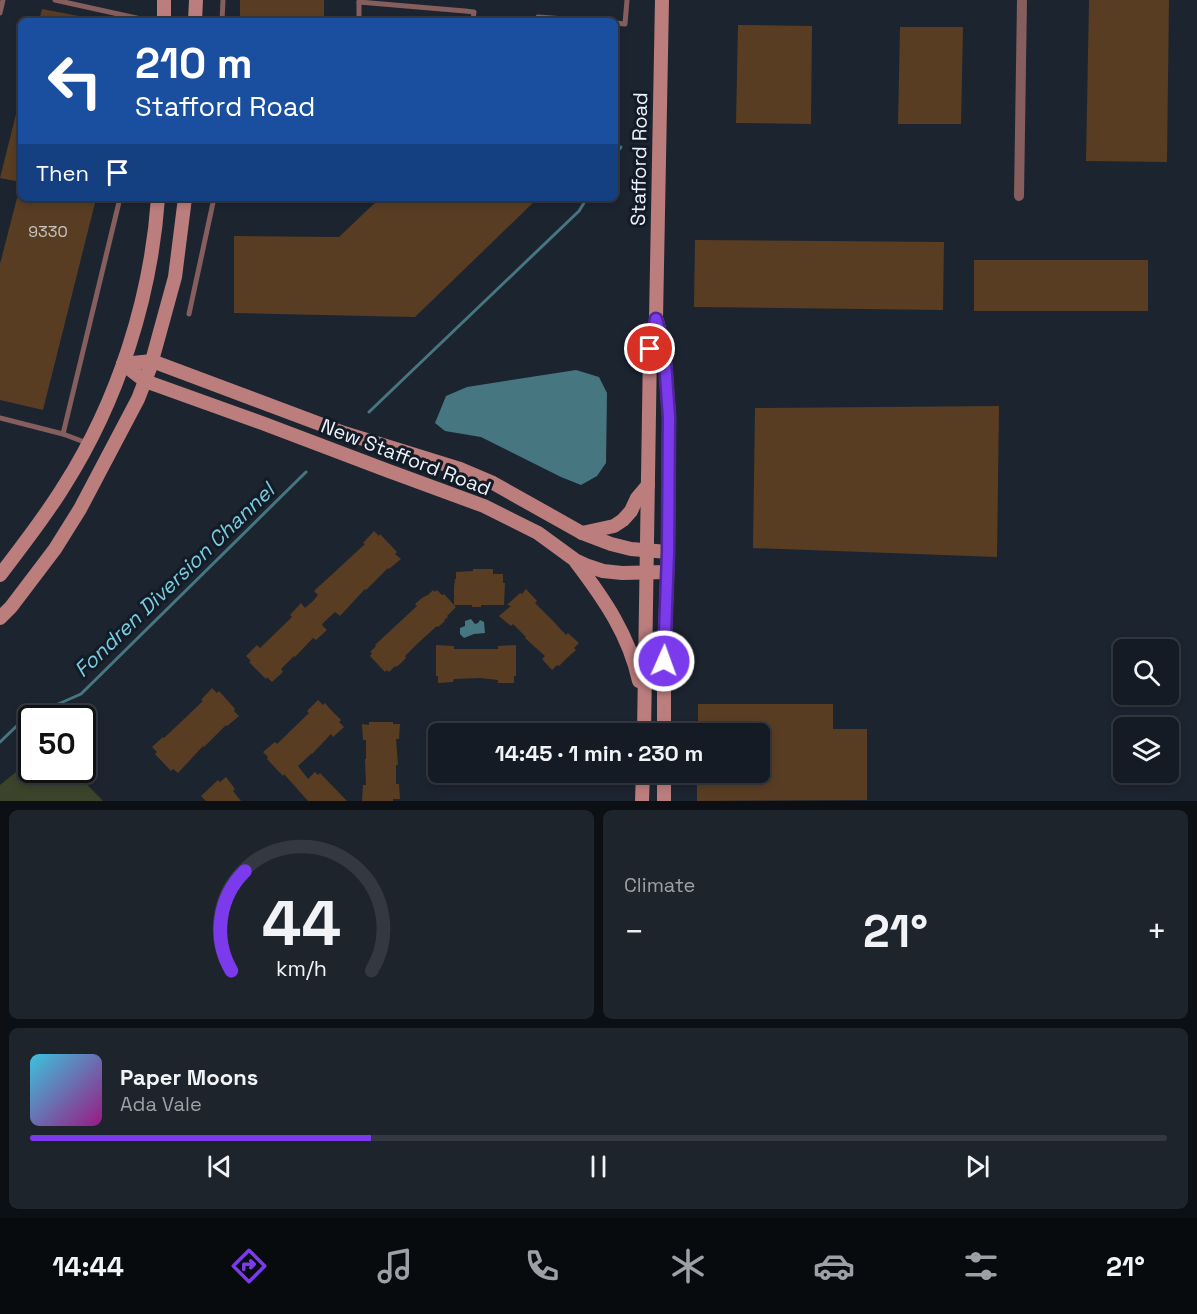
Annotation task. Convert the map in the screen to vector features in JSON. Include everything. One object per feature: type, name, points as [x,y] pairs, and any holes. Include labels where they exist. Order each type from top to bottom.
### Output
[{"type":"main road","points":[[164,18],[165,0]]},
{"type":"main road","points":[[195,18],[196,0]]},
{"type":"main road","name":"Stafford Road","points":[[646,572],[650,349],[656,319],[662,0]]},
{"type":"main road","points":[[0,575],[65,485],[110,398],[123,364],[147,278],[158,201]]},
{"type":"main road","points":[[0,618],[49,557],[80,509],[138,399],[152,361],[175,278],[185,201]]},
{"type":"main road","name":"Stafford Road","points":[[656,319],[664,348],[669,417],[664,723]]},
{"type":"main road","points":[[123,364],[152,361]]},
{"type":"main road","name":"New Stafford Road","points":[[152,361],[344,433],[460,469],[493,483],[582,533],[611,544],[631,549],[668,552]]},
{"type":"main road","name":"New Stafford Road","points":[[123,364],[145,381],[484,506],[538,533],[575,560],[603,571],[667,572]]},
{"type":"main road","points":[[484,506],[493,483]]},
{"type":"main road","points":[[582,533],[614,526],[623,520],[648,485]]},
{"type":"main road","points":[[575,560],[611,611],[621,630],[634,660],[645,705]]},
{"type":"main road","points":[[644,723],[646,572]]},
{"type":"main road","points":[[642,801],[643,783]]},
{"type":"main road","points":[[664,783],[664,801]]},
{"type":"street","points":[[1019,196],[1022,0]]},
{"type":"lane","points":[[0,13],[3,0]]},
{"type":"lane","points":[[55,0],[132,18]]},
{"type":"lane","points":[[222,18],[223,0]]},
{"type":"lane","points":[[618,23],[625,24],[627,0]]},
{"type":"lane","points":[[359,18],[359,1],[474,12],[473,18]]},
{"type":"lane","points":[[538,17],[551,18]]},
{"type":"lane","points":[[63,434],[119,201]]},
{"type":"lane","points":[[189,314],[213,201]]},
{"type":"lane","points":[[0,418],[63,434],[87,444]]},
{"type":"green space","points":[[18,770],[18,783],[86,783],[103,801],[0,801],[0,785]]},
{"type":"water","points":[[576,370],[599,377],[607,393],[606,463],[597,476],[581,485],[481,437],[445,431],[435,423],[446,396],[467,387]]},
{"type":"water","points":[[471,619],[475,624],[480,620],[484,622],[485,633],[464,638],[460,634],[460,628],[465,626],[465,621]]},
{"type":"building","points":[[240,0],[324,0],[324,18],[240,18]]},
{"type":"building","points":[[1089,0],[1169,0],[1167,162],[1086,161]]},
{"type":"building","points":[[42,9],[84,17],[84,18],[40,18]]},
{"type":"building","points":[[738,25],[812,26],[811,124],[736,123]]},
{"type":"building","points":[[900,27],[963,27],[961,124],[898,124]]},
{"type":"building","points":[[18,106],[18,181],[0,178]]},
{"type":"building","points":[[17,198],[18,201],[95,201],[43,410],[0,400],[0,264]]},
{"type":"building","points":[[377,201],[535,201],[415,317],[234,313],[234,236],[339,237]]},
{"type":"building","points":[[695,240],[944,242],[943,310],[694,307]]},
{"type":"building","points":[[974,260],[1148,260],[1148,311],[974,311]]},
{"type":"building","points":[[999,406],[997,557],[753,548],[755,408]]},
{"type":"building","points":[[374,531],[379,536],[380,534],[401,559],[365,589],[340,616],[335,612],[323,623],[322,625],[327,630],[316,640],[313,638],[281,669],[283,672],[272,682],[267,677],[266,679],[246,656],[257,645],[260,648],[292,617],[290,615],[301,603],[305,608],[313,601],[318,595],[314,591],[365,544],[363,543]]},
{"type":"building","points":[[493,569],[493,574],[503,574],[504,605],[472,607],[472,605],[454,605],[456,572]]},
{"type":"building","points":[[526,589],[537,601],[535,603],[566,635],[568,633],[579,643],[574,648],[576,650],[552,670],[542,659],[545,656],[513,624],[511,626],[499,616],[511,606],[507,605]]},
{"type":"building","points":[[433,590],[444,594],[456,607],[445,621],[418,643],[400,664],[389,672],[387,670],[385,672],[370,656],[375,645],[417,606],[415,604]]},
{"type":"building","points":[[436,645],[454,646],[454,649],[498,649],[498,646],[516,645],[514,683],[498,683],[498,680],[480,678],[454,679],[453,682],[438,683]]},
{"type":"building","points":[[212,688],[217,693],[219,691],[239,716],[203,746],[178,773],[173,769],[171,771],[155,754],[157,752],[152,747],[203,701],[201,700]]},
{"type":"building","points":[[318,700],[323,705],[325,703],[341,720],[339,722],[344,727],[333,737],[331,734],[298,766],[308,779],[315,772],[318,775],[320,773],[347,801],[308,801],[263,752],[275,742],[277,744],[309,713],[307,711]]},
{"type":"building","points":[[698,704],[833,704],[833,729],[867,729],[867,800],[697,801],[697,783],[770,783],[770,723],[698,723]]},
{"type":"building","points":[[369,722],[400,724],[399,739],[396,739],[398,765],[396,765],[396,784],[399,784],[400,799],[362,801],[363,785],[366,785],[366,740],[363,740],[362,724],[369,725]]},
{"type":"building","points":[[226,777],[241,801],[206,801],[201,796],[218,780],[220,782]]},
{"type":"waterway","name":"Fondren Diversion Channel","points":[[618,151],[621,147]]},
{"type":"waterway","name":"Fondren Diversion Channel","points":[[369,412],[579,211],[585,201]]},
{"type":"waterway","name":"Fondren Diversion Channel","points":[[0,742],[24,719],[81,694],[306,472]]},
{"type":"route","points":[[650,349],[656,319],[664,348],[669,417],[664,661]]}]
